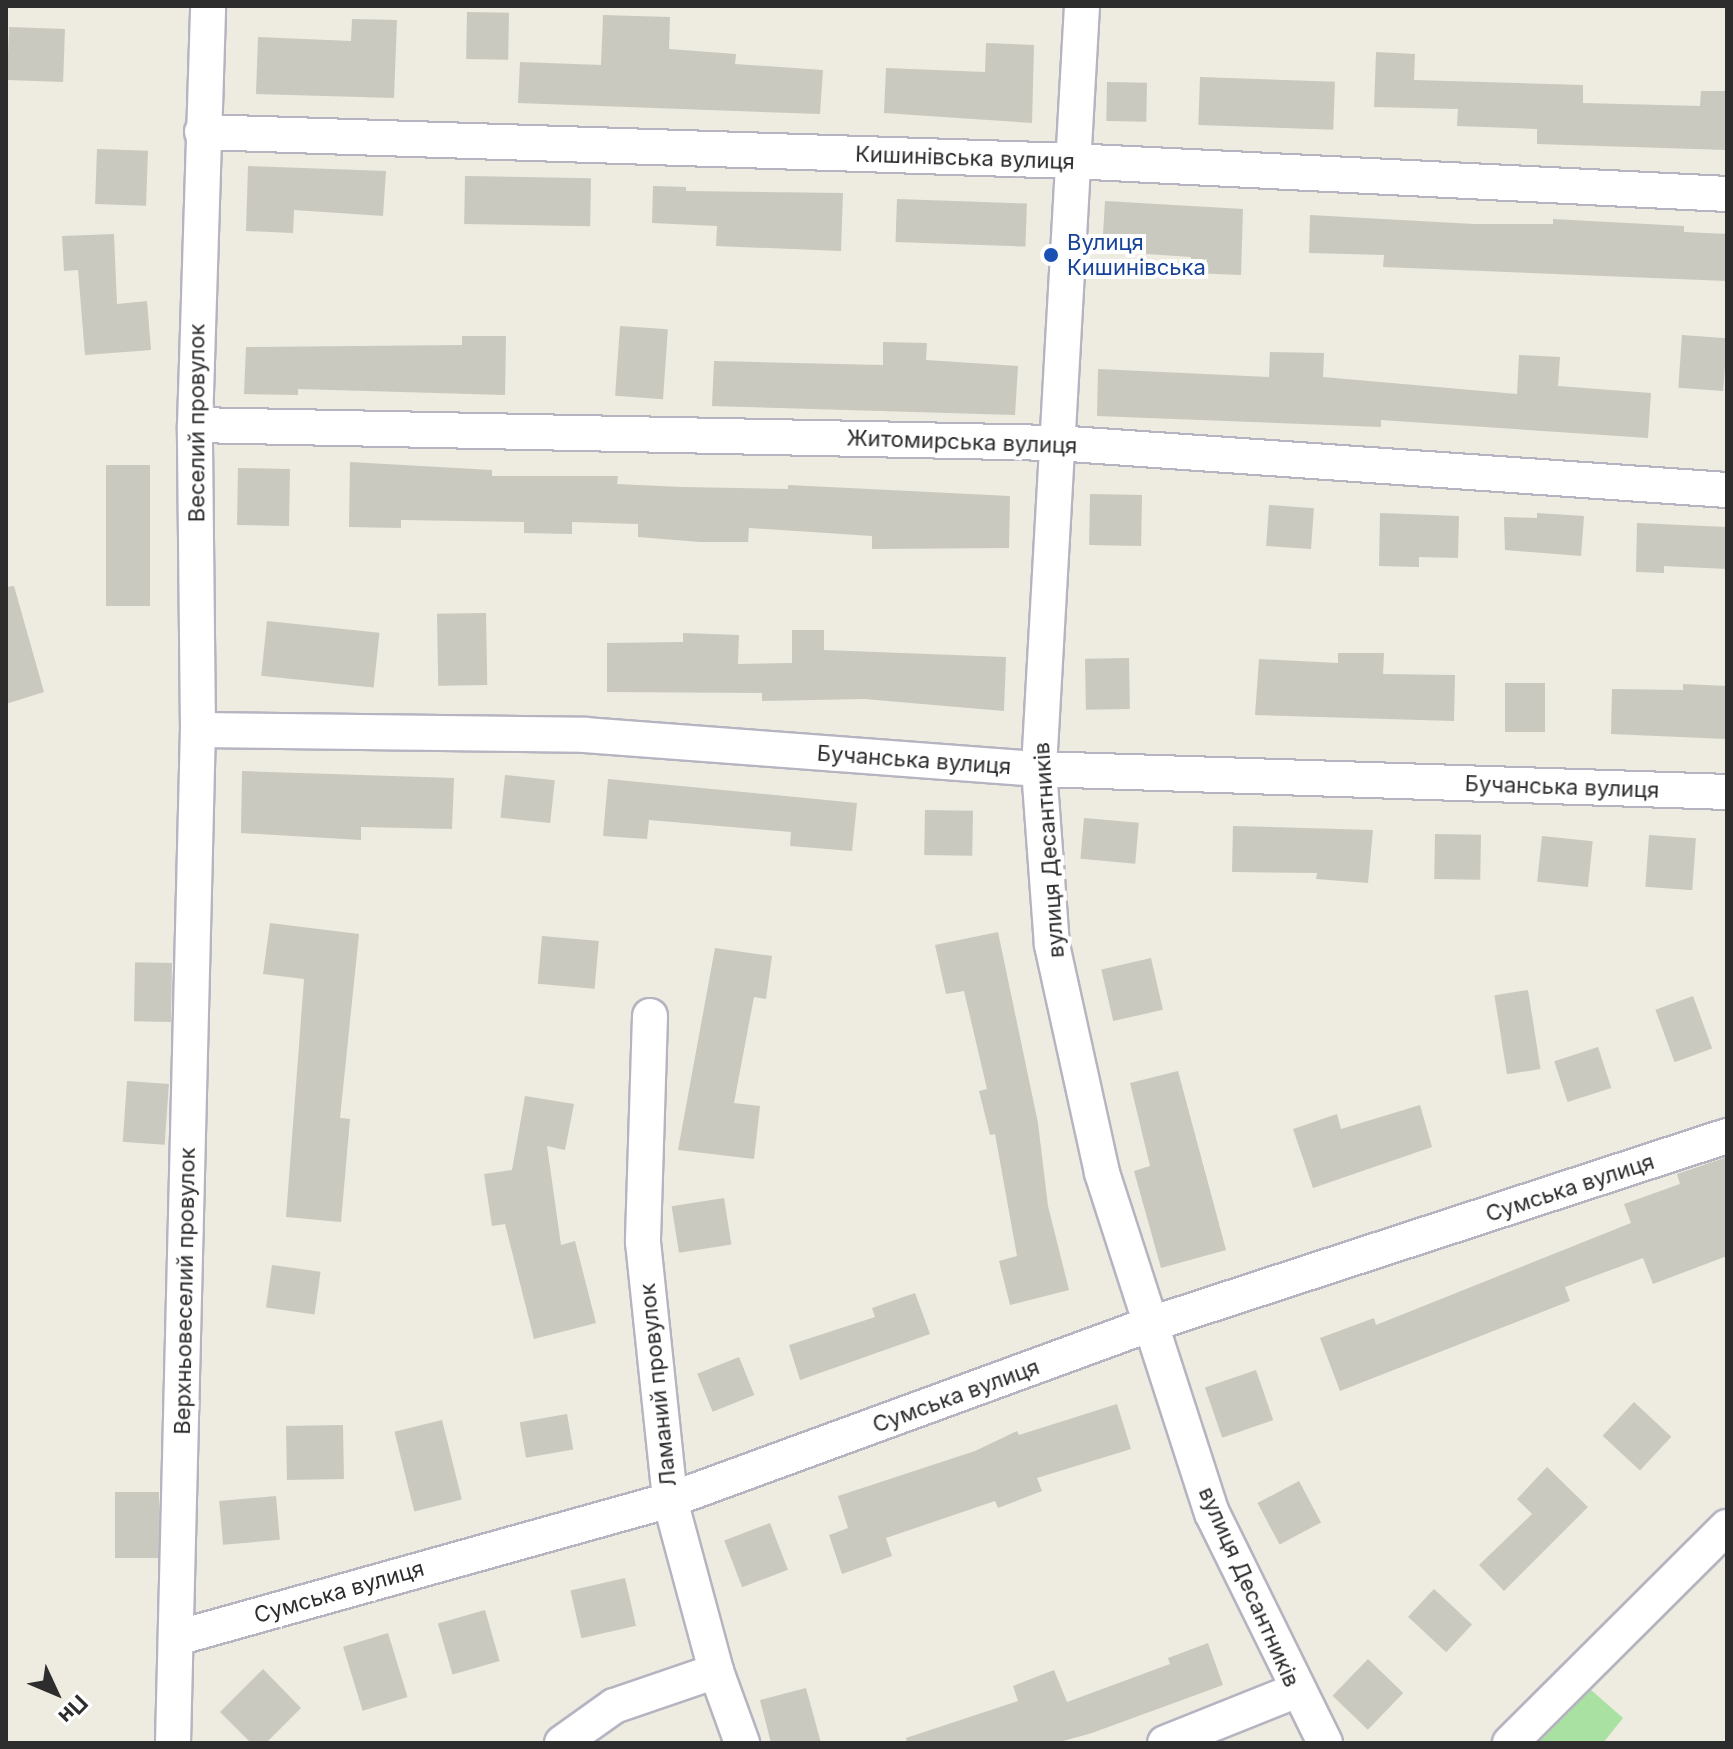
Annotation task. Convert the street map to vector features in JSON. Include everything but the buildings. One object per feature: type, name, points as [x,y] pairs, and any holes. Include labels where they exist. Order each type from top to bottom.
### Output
[{"type":"street","name":"Веселий провулок","points":[[192,839],[198,730],[195,425],[208,6]]},
{"type":"street","name":"вулиця Десантників","points":[[1082,6],[1039,769],[1052,945],[1102,1173],[1148,1325],[1212,1513],[1295,1691],[1325,1743]]},
{"type":"street","name":"Кишинівська вулиця","points":[[202,132],[1071,161],[1727,194]]},
{"type":"street","name":"Житомирська вулиця","points":[[195,425],[1056,443],[1727,490]]},
{"type":"street","name":"Бучанська вулиця","points":[[198,730],[585,735],[1039,769],[1727,792]]},
{"type":"street","name":"Верхньовеселий провулок","points":[[173,1743],[180,1637],[192,839]]},
{"type":"street","name":"Ламаний провулок","points":[[650,1016],[643,1242],[670,1500],[716,1671],[742,1743]]},
{"type":"street","name":"Сумська вулиця","points":[[180,1637],[670,1500],[1148,1325],[1727,1136]]},
{"type":"street","points":[[1510,1743],[1727,1527]]},
{"type":"street","points":[[562,1743],[614,1706],[716,1671]]},
{"type":"street","points":[[1165,1743],[1295,1691]]},
{"type":"green space","points":[[1583,1683],[1623,1718],[1603,1743],[1532,1743]]},
{"type":"place","name":"Вулиця Кишинівська","points":[[1051,255]]}]
